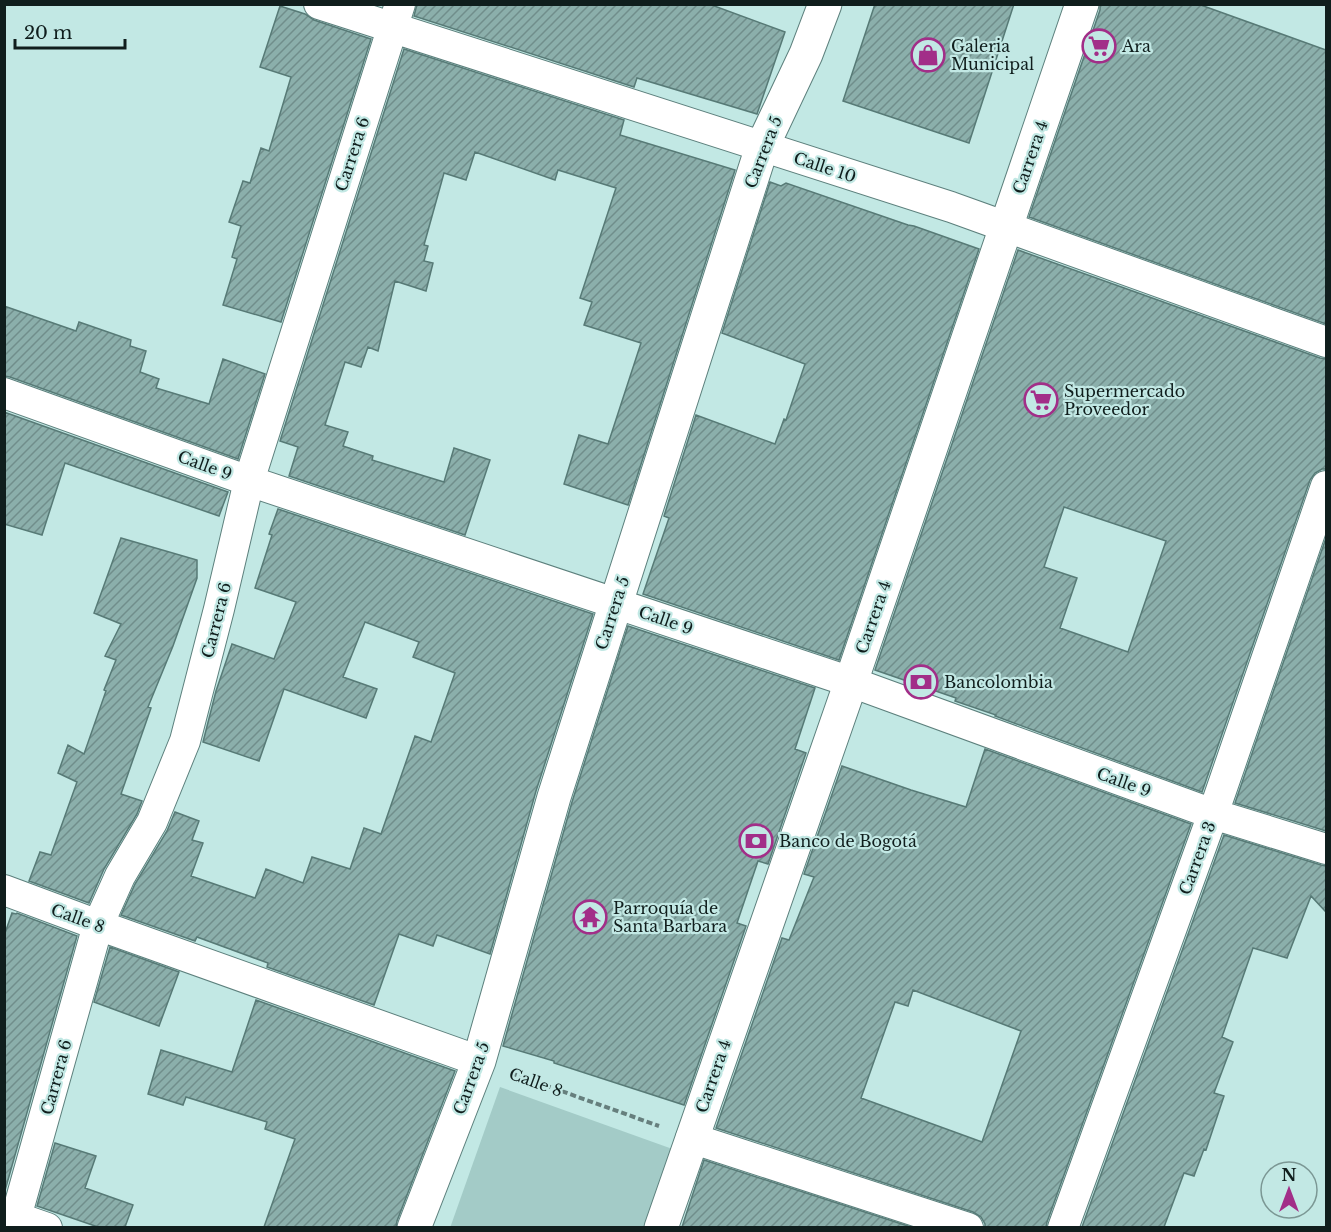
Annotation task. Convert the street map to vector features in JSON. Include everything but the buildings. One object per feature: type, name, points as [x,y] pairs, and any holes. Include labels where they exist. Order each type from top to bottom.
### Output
[{"type":"street","name":"Calle 10","points":[[319,4],[396,16],[762,147],[1006,226],[1326,342]]},
{"type":"street","name":"Carrera 5","points":[[414,1227],[479,1061],[554,797],[762,147],[807,54],[825,4]]},
{"type":"street","name":"Carrera 4","points":[[661,1227],[851,682],[1082,4]]},
{"type":"street","name":"Carrera 6","points":[[11,1219],[98,925],[120,876],[152,822],[184,741],[219,609],[249,481],[396,16]]},
{"type":"street","name":"Calle 9","points":[[4,393],[249,481],[851,682],[1213,814],[1326,849]]},
{"type":"street","name":"Carrera 3","points":[[1063,1227],[1213,814],[1326,486]]},
{"type":"street","name":"Calle 8","points":[[4,890],[479,1061]]},
{"type":"street","points":[[691,1138],[968,1227]]},
{"type":"street","points":[[11,1219],[47,1227]]},
{"type":"path","name":"Calle 8","points":[[479,1061],[691,1138]]},
{"type":"shaded area","points":[[500,1087],[678,1151],[650,1227],[450,1228]]},
{"type":"place","name":"Ara","points":[[1099,46]]},
{"type":"place","name":"Galeria Municipal","points":[[928,55]]},
{"type":"place","name":"Supermercado Proveedor","points":[[1041,400]]},
{"type":"place","name":"Bancolombia","points":[[921,682]]},
{"type":"place","name":"Banco de Bogotá","points":[[756,841]]},
{"type":"place","name":"Parroquía de Santa Barbara","points":[[590,917]]}]
